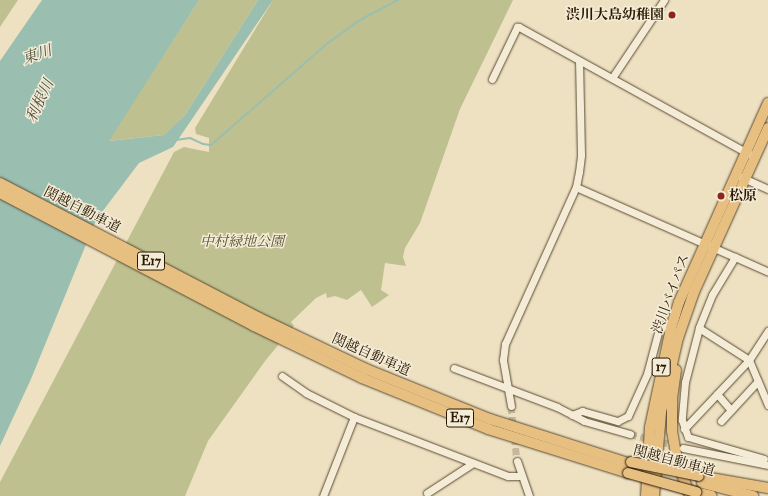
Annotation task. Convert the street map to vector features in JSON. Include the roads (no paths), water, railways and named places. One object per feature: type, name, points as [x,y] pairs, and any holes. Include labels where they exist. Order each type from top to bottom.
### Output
[{"type":"highway","name":"17","points":[[709,246],[740,176],[745,152],[768,103]]},
{"type":"highway","name":"17","points":[[740,176],[754,157],[768,128]]},
{"type":"highway","name":"関越自動車道","points":[[0,183],[300,344],[446,403],[630,466]]},
{"type":"highway","name":"関越自動車道","points":[[0,194],[300,344],[444,412],[630,466],[696,487],[753,496]]},
{"type":"highway","name":"渋川バイパス","points":[[654,496],[658,435],[665,389],[686,314],[709,246]]},
{"type":"highway","name":"渋川バイパス","points":[[646,496],[650,427],[671,328],[709,246]]},
{"type":"highway","points":[[686,314],[673,385],[672,432],[678,464],[696,487],[768,488]]},
{"type":"highway","points":[[642,496],[650,427]]},
{"type":"highway","name":"関越自動車道","points":[[696,487],[712,496]]},
{"type":"street","points":[[612,78],[664,0]]},
{"type":"street","points":[[492,79],[517,27],[754,157]]},
{"type":"street","points":[[511,406],[503,360],[505,344],[576,186],[581,155],[579,61]]},
{"type":"street","points":[[740,176],[768,189]]},
{"type":"street","points":[[576,186],[768,272]]},
{"type":"street","points":[[735,257],[712,295],[699,328],[685,382],[684,429],[688,437],[767,461]]},
{"type":"street","points":[[572,415],[582,411],[618,421],[628,416],[647,374],[659,329],[662,326],[671,328]]},
{"type":"street","points":[[699,328],[749,360],[768,405]]},
{"type":"street","points":[[684,429],[749,360],[768,331]]},
{"type":"street","points":[[454,368],[509,389],[584,421],[630,434]]},
{"type":"street","points":[[282,376],[306,393],[354,417],[508,476],[520,476]]},
{"type":"street","points":[[721,420],[758,381]]},
{"type":"street","points":[[717,394],[731,410]]},
{"type":"street","points":[[323,496],[354,417]]},
{"type":"street","points":[[683,448],[767,461]]},
{"type":"street","points":[[517,461],[520,476],[529,496]]},
{"type":"street","points":[[427,493],[473,463]]},
{"type":"water","points":[[42,0],[199,0],[109,141],[164,135],[185,115],[258,0],[273,0],[173,147],[139,163],[96,220],[31,379],[0,446],[0,61]]},
{"type":"waterway","points":[[176,140],[190,138],[203,144],[211,145],[328,43],[360,20],[398,0]]},
{"type":"tunnel","points":[[511,406],[517,461]]},
{"type":"tunnel","points":[[630,434],[679,446]]},
{"type":"place","name":"渋川大島幼稚園","points":[[672,15]]},
{"type":"place","name":"松原","points":[[721,196]]},
{"type":"water label","name":"東川","points":[[37,55]]},
{"type":"water label","name":"利根川","points":[[40,101]]},
{"type":"park label","name":"中村緑地公園","points":[[242,242]]}]
